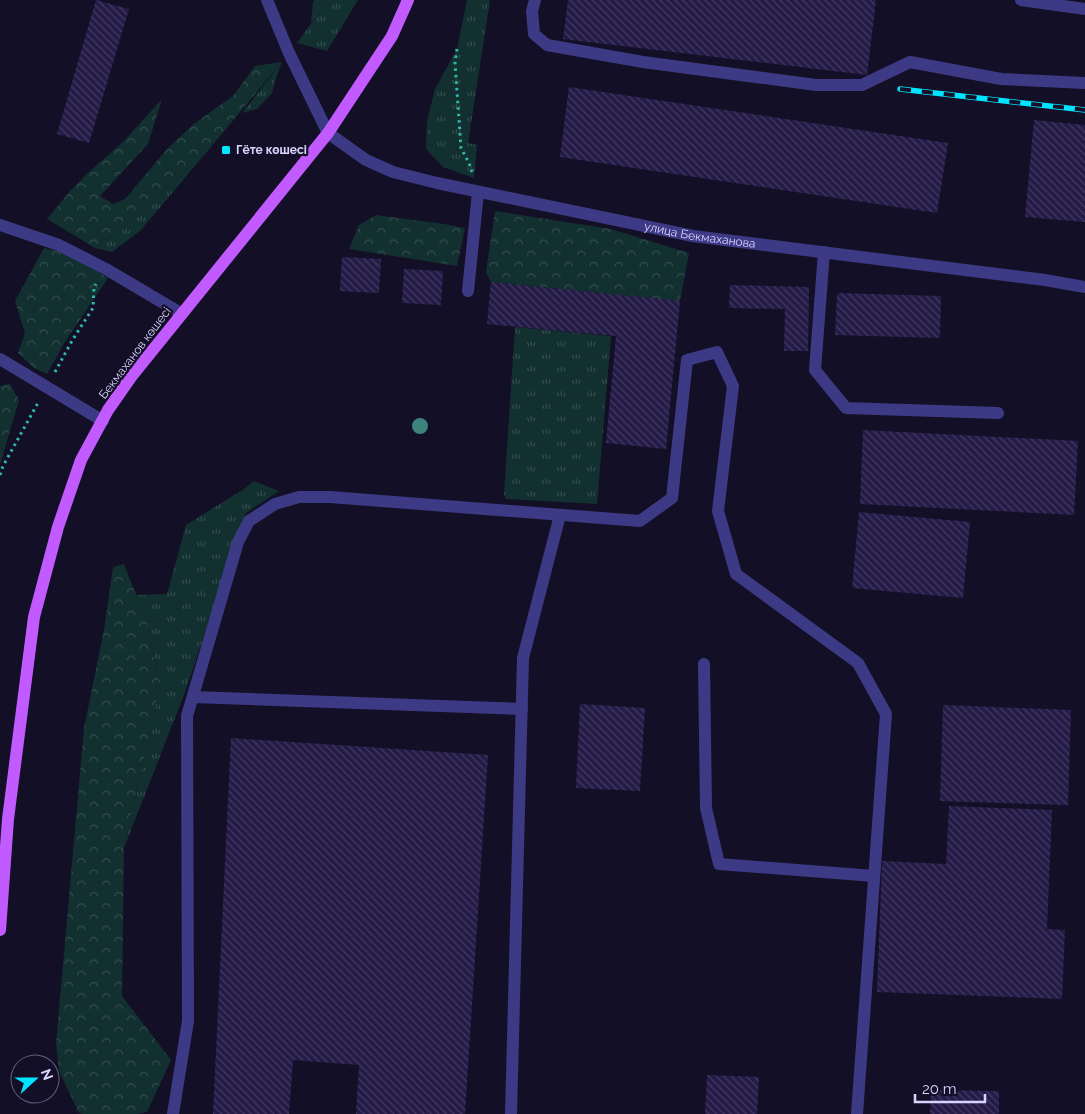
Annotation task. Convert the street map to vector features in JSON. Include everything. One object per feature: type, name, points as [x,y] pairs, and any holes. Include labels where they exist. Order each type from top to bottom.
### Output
[{"type":"main road","name":"Бекмаханов көшесі","points":[[0,930],[4,819],[34,617],[58,526],[81,460],[108,410],[131,377],[328,134],[392,36],[408,0]]},
{"type":"street","points":[[267,0],[289,54],[328,134]]},
{"type":"street","points":[[535,0],[532,11],[534,34],[547,45],[643,62],[816,85],[862,85],[910,62],[1001,79],[1085,83]]},
{"type":"street","points":[[1021,0],[1085,9]]},
{"type":"street","name":"улица Бекмаханова","points":[[328,134],[366,160],[394,172],[478,192],[693,236],[1045,280],[1085,287]]},
{"type":"street","points":[[468,291],[478,192]]},
{"type":"street","points":[[0,225],[58,245],[106,269],[182,314]]},
{"type":"street","points":[[824,252],[815,370],[846,408],[998,413]]},
{"type":"street","points":[[173,1114],[188,1021],[187,716],[238,542],[249,522],[275,504],[299,497],[330,497],[640,521],[672,498],[686,360],[717,352],[733,386],[718,511],[736,574],[858,663],[886,714],[857,1114]]},
{"type":"street","points":[[0,359],[103,420]]},
{"type":"street","points":[[511,1114],[523,658],[560,515]]},
{"type":"street","points":[[704,664],[706,808],[720,864],[874,876]]},
{"type":"street","points":[[193,697],[522,709]]},
{"type":"path","points":[[457,50],[455,63],[461,148],[469,163],[478,192]]},
{"type":"green space","points":[[315,0],[328,0],[311,23],[313,2]]},
{"type":"green space","points":[[328,0],[358,0],[327,51],[297,43]]},
{"type":"green space","points":[[467,0],[490,0],[468,143],[477,145],[474,178],[443,167],[426,149],[427,121],[435,89],[457,49]]},
{"type":"green space","points":[[282,62],[272,93],[257,109],[242,113]]},
{"type":"green space","points":[[282,62],[205,154],[95,248],[47,219],[70,191],[124,141],[162,99],[148,144],[100,196],[113,204],[125,199],[168,148],[195,123],[233,96],[255,66]]},
{"type":"green space","points":[[205,154],[140,231],[112,252],[95,248]]},
{"type":"green space","points":[[495,211],[611,229],[689,253],[680,301],[491,282],[486,272]]},
{"type":"green space","points":[[376,215],[465,228],[457,266],[349,249],[359,225]]},
{"type":"green space","points":[[44,248],[72,254],[108,278],[65,342],[47,374],[34,368],[18,353],[25,333],[15,301]]},
{"type":"green space","points":[[515,327],[611,336],[597,504],[506,499],[504,494]]},
{"type":"green space","points":[[10,384],[19,400],[0,465],[0,386]]},
{"type":"green space","points":[[254,481],[279,491],[246,513],[184,695],[124,848],[160,686],[147,623],[136,595],[167,594],[186,525]]},
{"type":"green space","points":[[124,564],[147,623],[160,686],[124,848],[122,996],[171,1060],[147,1112],[138,1114],[84,1114],[79,1113],[60,1073],[60,1054],[57,1054],[56,1044],[84,728],[104,630],[113,567]]},
{"type":"building","points":[[96,0],[129,9],[89,143],[57,134]]},
{"type":"building","points":[[568,0],[876,0],[867,75],[563,39]]},
{"type":"building","points":[[569,87],[948,143],[937,213],[560,157]]},
{"type":"building","points":[[1034,120],[1085,125],[1085,222],[1025,217]]},
{"type":"building","points":[[342,257],[381,259],[379,293],[340,291]]},
{"type":"building","points":[[404,269],[443,271],[441,305],[402,303]]},
{"type":"building","points":[[491,282],[680,301],[666,449],[606,443],[616,336],[487,324]]},
{"type":"building","points":[[730,285],[809,287],[808,351],[784,351],[785,309],[729,308]]},
{"type":"building","points":[[837,293],[941,296],[940,338],[835,335]]},
{"type":"building","points":[[863,430],[1078,441],[1074,515],[860,504]]},
{"type":"building","points":[[859,512],[970,522],[963,598],[852,588]]},
{"type":"building","points":[[580,704],[645,708],[640,791],[576,788]]},
{"type":"building","points":[[943,705],[1071,710],[1068,805],[940,801]]},
{"type":"building","points":[[231,738],[488,755],[465,1114],[356,1114],[359,1065],[293,1060],[289,1114],[213,1114]]},
{"type":"building","points":[[949,806],[1052,810],[1047,929],[1065,930],[1062,999],[877,992],[882,861],[946,864]]},
{"type":"building","points":[[707,1075],[759,1077],[757,1114],[705,1114]]},
{"type":"building","points":[[931,1090],[999,1091],[999,1114],[930,1114]]},
{"type":"railway","points":[[900,89],[1085,110]]},
{"type":"place","name":"Гёте көшесі","points":[[226,150]]}]
